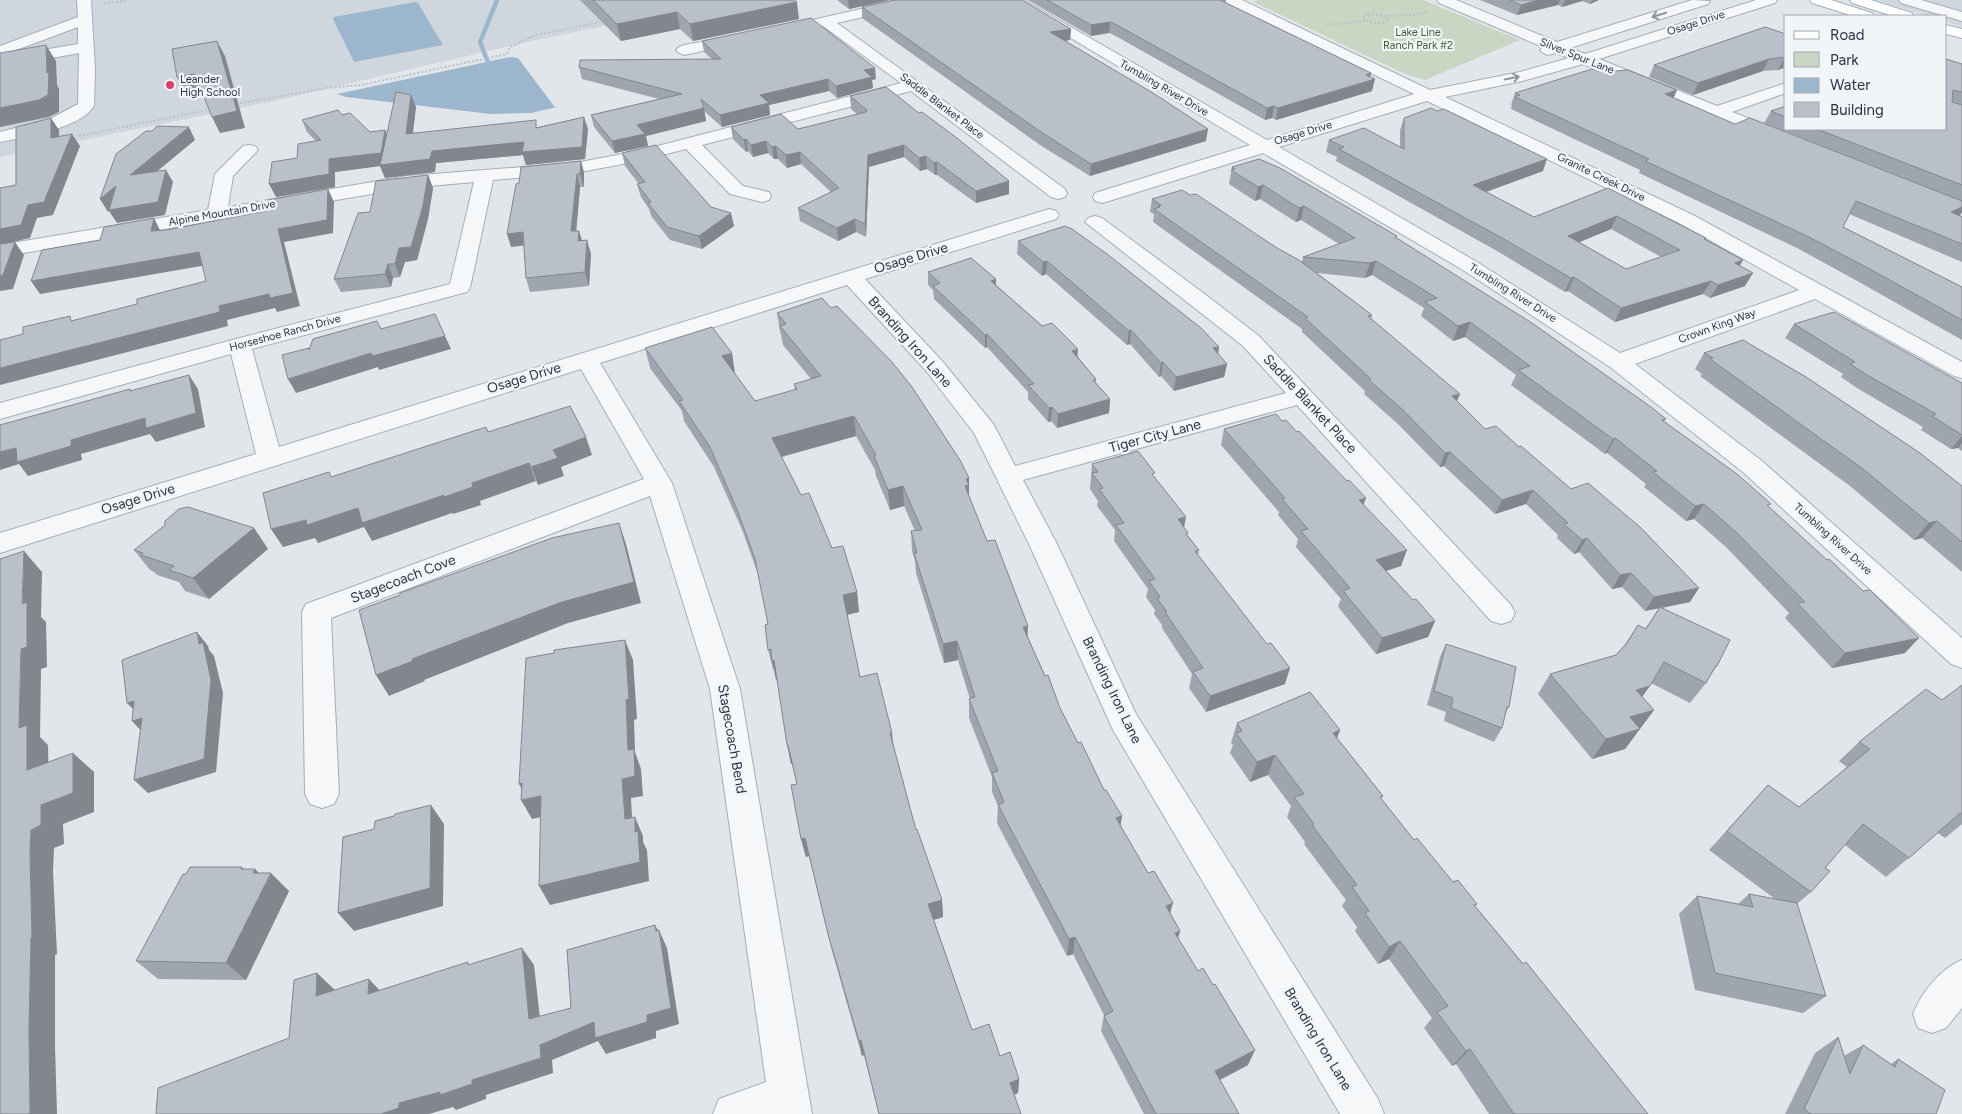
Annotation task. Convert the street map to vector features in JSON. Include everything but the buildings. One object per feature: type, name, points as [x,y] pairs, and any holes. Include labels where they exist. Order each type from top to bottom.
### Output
[{"type":"main road","points":[[1817,0],[1864,15]]},
{"type":"main road","points":[[1857,0],[1904,15]]},
{"type":"main road","points":[[1947,28],[1962,34]]},
{"type":"main road","points":[[1947,42],[1962,47]]},
{"type":"street","points":[[0,137],[49,125],[75,114],[86,106],[84,0]]},
{"type":"street","points":[[797,27],[919,0]]},
{"type":"street","name":"Tumbling River Drive","points":[[1014,0],[1470,266],[1618,362],[1753,467],[1962,656]]},
{"type":"street","name":"Granite Creek Drive","points":[[1232,0],[1686,219],[1962,370]]},
{"type":"street","name":"Osage Drive","points":[[1537,54],[1706,0]]},
{"type":"street","name":"Osage Drive","points":[[1081,193],[1263,146],[1429,94],[1522,76],[1584,59],[1770,0]]},
{"type":"street","points":[[1906,0],[1962,19]]},
{"type":"street","name":"Silver Spur Lane","points":[[1447,1],[1584,59],[1790,141]]},
{"type":"street","points":[[0,51],[85,19]]},
{"type":"street","points":[[1947,27],[1962,19]]},
{"type":"street","name":"Saddle Blanket Place","points":[[825,21],[914,85],[1081,193]]},
{"type":"street","points":[[684,50],[750,37]]},
{"type":"street","points":[[0,62],[86,47]]},
{"type":"street","name":"Osage Drive","points":[[1447,90],[1510,63]]},
{"type":"street","name":"Alpine Mountain Drive","points":[[0,251],[407,182],[574,168],[639,156],[914,85]]},
{"type":"street","points":[[1718,112],[1784,89]]},
{"type":"street","points":[[689,142],[737,190],[762,196]]},
{"type":"street","points":[[217,213],[224,174],[248,150]]},
{"type":"street","name":"Horseshoe Ranch Drive","points":[[0,411],[240,345],[460,288],[485,176]]},
{"type":"street","points":[[1081,193],[1108,201],[1111,210],[1108,215],[1071,220],[1044,207],[1044,203],[1052,196],[1081,193]]},
{"type":"street","name":"Saddle Blanket Place","points":[[1071,220],[1196,296],[1251,341],[1501,613]]},
{"type":"street","name":"Osage Drive","points":[[0,543],[851,277],[1071,220]]},
{"type":"street","name":"Branding Iron Lane","points":[[851,277],[935,367],[985,431],[1043,544],[1124,721],[1364,1114]]},
{"type":"street","name":"Crown King Way","points":[[1618,362],[1816,291]]},
{"type":"street","points":[[240,345],[270,458]]},
{"type":"street","name":"Stagecoach Bend","points":[[586,359],[660,483],[725,689],[790,1105]]},
{"type":"street","name":"Tiger City Lane","points":[[1008,476],[1303,396]]},
{"type":"street","name":"Stagecoach Cove","points":[[322,794],[316,612],[660,483]]},
{"type":"street","points":[[1932,1014],[1962,979]]},
{"type":"street","points":[[734,1114],[790,1105]]},
{"type":"path","points":[[1366,21],[1362,17],[1365,15],[1414,15],[1447,1]]},
{"type":"path","points":[[1299,32],[1336,23],[1366,21],[1384,23],[1390,19],[1386,16]]},
{"type":"path","points":[[231,105],[327,88],[361,85],[507,54],[510,47],[536,35],[613,20]]},
{"type":"path","points":[[74,137],[211,109]]},
{"type":"shaded area","name":"Leander High School","points":[[0,0],[729,0],[527,42],[274,101],[0,157]]},
{"type":"shaded area","points":[[1877,0],[1962,0],[1962,27],[1947,22],[1947,15],[1925,15]]},
{"type":"green space","name":"Lake Line Ranch Park #2","points":[[1259,0],[1423,0],[1520,40],[1425,80],[1405,74],[1253,2]]},
{"type":"water","points":[[418,3],[443,45],[354,62],[333,19],[334,17]]},
{"type":"water","points":[[510,57],[518,58],[554,106],[557,107],[531,113],[491,114],[346,97],[337,94]]},
{"type":"waterway","points":[[488,62],[480,42],[497,0]]},
{"type":"place","name":"Leander High School","points":[[170,85]]}]
